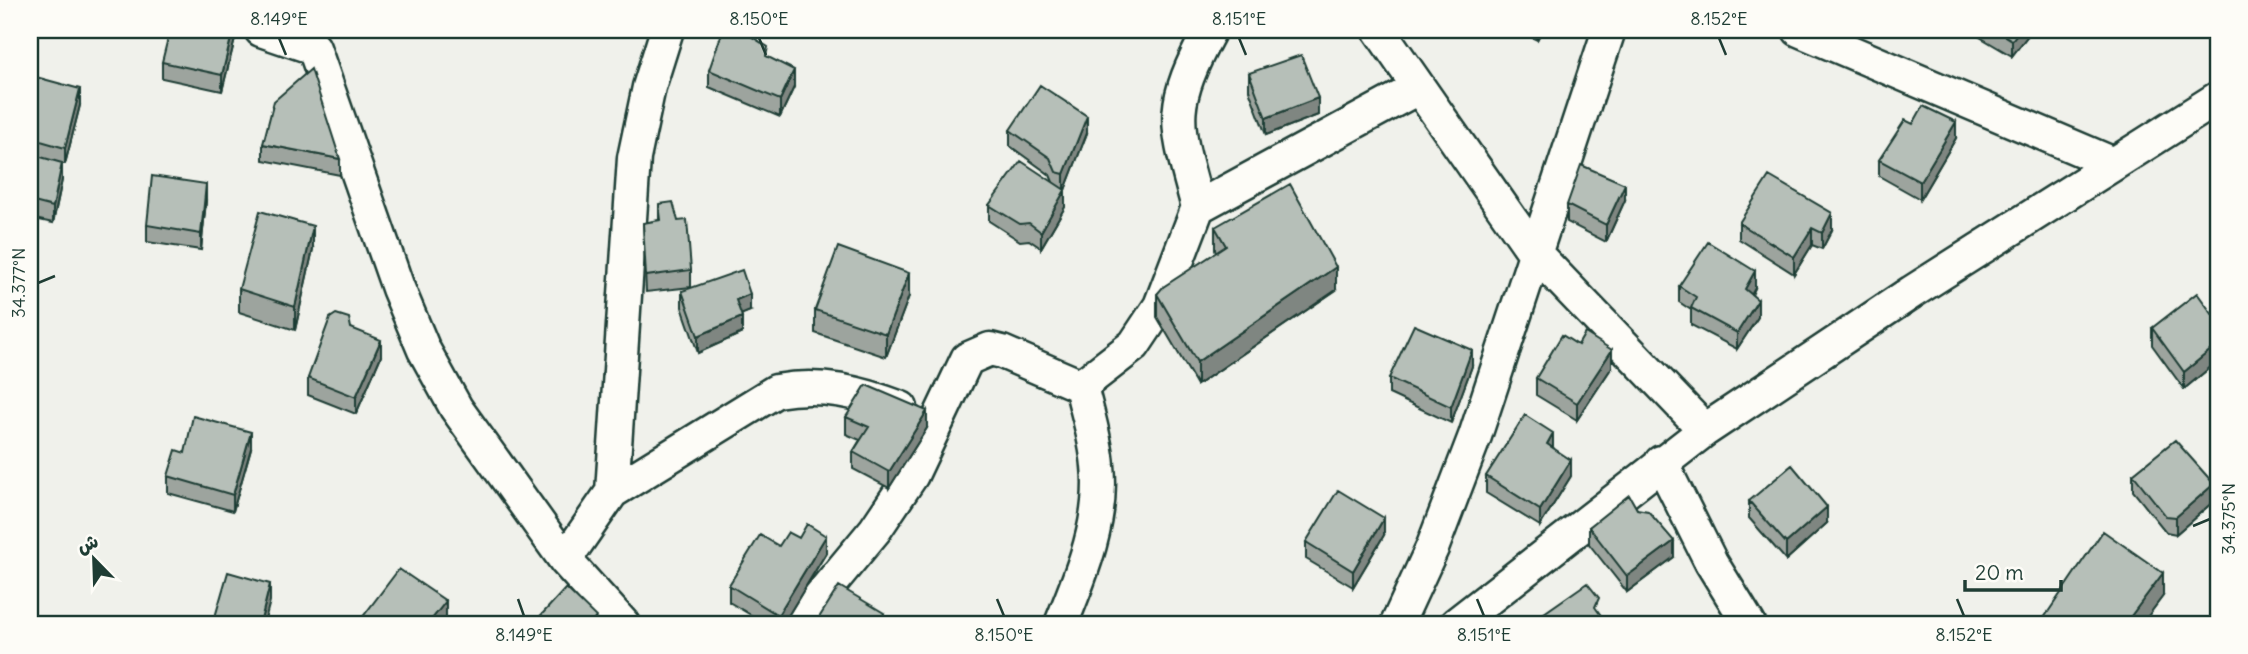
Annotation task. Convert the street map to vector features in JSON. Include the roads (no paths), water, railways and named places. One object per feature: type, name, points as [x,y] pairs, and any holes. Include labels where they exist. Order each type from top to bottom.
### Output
[{"type":"street","points":[[261,30],[311,39],[398,288],[424,349],[456,408],[565,560],[622,624]]},
{"type":"street","points":[[612,492],[634,158],[649,87],[667,30]]},
{"type":"street","points":[[1082,386],[1134,345],[1160,306],[1198,207],[1179,138],[1177,116],[1189,69],[1210,30]]},
{"type":"street","points":[[1379,30],[1534,251],[1705,430]]},
{"type":"street","points":[[1396,624],[1433,546],[1475,436],[1609,30]]},
{"type":"street","points":[[1800,30],[2114,164]]},
{"type":"street","points":[[1198,207],[1418,88]]},
{"type":"street","points":[[1464,622],[1661,462],[1705,430],[1912,292],[2218,98]]},
{"type":"street","points":[[797,624],[875,530],[912,475],[967,359],[989,349],[1082,386]]},
{"type":"street","points":[[565,560],[612,492],[776,391],[802,386],[833,388],[870,396],[938,422]]},
{"type":"street","points":[[1061,624],[1084,567],[1096,517],[1099,467],[1082,386]]},
{"type":"street","points":[[1661,462],[1711,562],[1749,624]]}]
